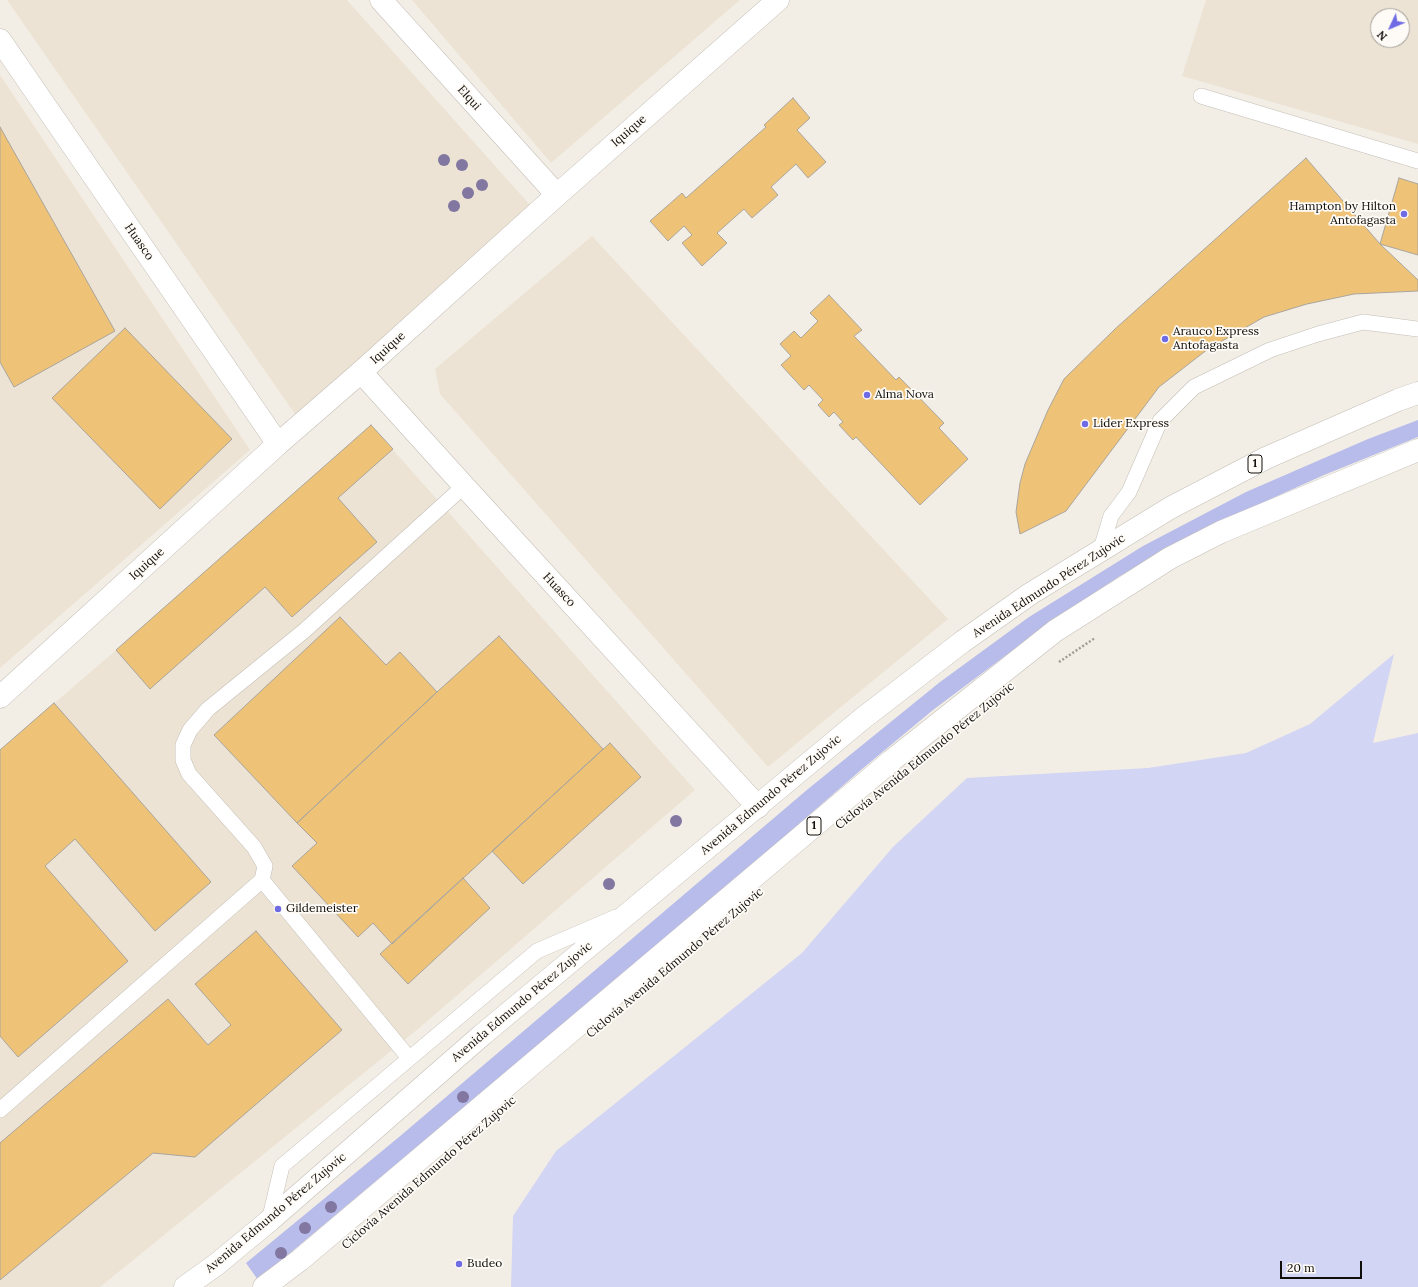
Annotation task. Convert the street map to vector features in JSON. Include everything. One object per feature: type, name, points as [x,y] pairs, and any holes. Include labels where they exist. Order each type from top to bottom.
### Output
[{"type":"main road","name":"Elqui","points":[[381,0],[557,195]]},
{"type":"main road","name":"Iquique","points":[[0,697],[278,444],[361,372],[557,195],[778,0]]},
{"type":"main road","name":"Huasco","points":[[0,40],[278,444]]},
{"type":"main road","name":"Huasco","points":[[361,372],[758,806]]},
{"type":"main road","name":"Avenida Edmundo Pérez Zujovic","points":[[185,1287],[217,1264],[269,1221],[482,1035],[862,718],[962,642],[1030,594],[1170,508],[1266,458],[1398,400],[1418,393]]},
{"type":"main road","name":"1","points":[[264,1287],[300,1260],[891,761],[1055,631],[1170,558],[1221,532],[1418,450]]},
{"type":"lane","points":[[1202,96],[1418,161]]},
{"type":"lane","points":[[1100,552],[1111,516],[1129,492],[1160,421],[1194,387],[1270,350],[1363,322],[1418,328]]},
{"type":"lane","points":[[0,1110],[262,880],[266,866],[254,848],[189,774],[183,760],[183,746],[190,730],[208,709],[304,631],[464,486]]},
{"type":"lane","points":[[262,880],[409,1058]]},
{"type":"lane","points":[[269,1221],[282,1166],[537,951],[634,909]]},
{"type":"path","points":[[1057,664],[1096,637]]},
{"type":"shaded area","points":[[7,0],[347,0],[530,205],[297,417]]},
{"type":"shaded area","points":[[412,0],[740,0],[551,163]]},
{"type":"shaded area","points":[[1206,0],[1418,0],[1418,144],[1182,76]]},
{"type":"shaded area","points":[[0,75],[250,450],[0,668]]},
{"type":"shaded area","points":[[592,236],[948,619],[768,767],[440,394],[435,369]]},
{"type":"shaded area","points":[[1418,420],[1418,437],[1324,475],[1244,511],[1120,576],[1041,629],[933,710],[862,769],[730,884],[258,1280],[246,1263],[399,1137],[808,789],[940,682],[1029,617],[1143,546],[1246,492],[1368,439]]},
{"type":"shaded area","name":"Gildemeister","points":[[371,425],[695,790],[418,1029],[100,1287],[0,1287],[0,750],[116,650]]},
{"type":"shaded area","points":[[1394,654],[1373,743],[1418,733],[1418,1287],[511,1287],[513,1216],[556,1151],[802,953],[893,847],[967,778],[1148,768],[1246,753],[1310,724]]},
{"type":"building","points":[[793,98],[810,118],[797,130],[826,162],[808,178],[796,164],[771,187],[778,195],[752,218],[744,209],[717,233],[727,243],[702,266],[682,243],[692,235],[684,226],[668,241],[650,221],[682,193],[686,198],[766,127],[764,125]]},
{"type":"building","points":[[0,127],[115,331],[14,387],[0,362]]},
{"type":"building","name":"Arauco Express Antofagasta","points":[[1306,158],[1380,244],[1418,280],[1418,291],[1354,294],[1307,304],[1264,317],[1208,349],[1159,387],[1066,511],[1020,534],[1016,512],[1020,483],[1025,464],[1048,410],[1064,379],[1115,329]]},
{"type":"building","name":"Hampton by Hilton Antofagasta","points":[[1399,178],[1418,184],[1418,255],[1380,244]]},
{"type":"building","name":"Alma Nova","points":[[829,295],[862,330],[854,336],[896,380],[899,377],[944,423],[939,428],[968,459],[920,505],[856,437],[853,440],[839,425],[843,422],[834,412],[829,417],[818,405],[823,400],[809,385],[804,390],[781,365],[791,356],[780,344],[794,331],[801,338],[818,321],[810,313]]},
{"type":"building","points":[[125,328],[232,439],[160,509],[52,398]]},
{"type":"building","points":[[371,425],[393,449],[338,498],[377,542],[292,617],[265,587],[150,689],[116,650]]},
{"type":"building","points":[[340,617],[386,665],[400,652],[437,692],[297,823],[214,735]]},
{"type":"building","points":[[499,636],[603,749],[392,944],[373,923],[358,937],[292,866],[317,843],[297,823]]},
{"type":"building","points":[[54,703],[211,882],[155,931],[75,839],[45,866],[128,961],[18,1057],[0,1036],[0,750]]},
{"type":"building","points":[[610,743],[641,777],[523,884],[492,851]]},
{"type":"building","points":[[463,878],[490,908],[408,984],[380,954]]},
{"type":"building","points":[[256,931],[342,1030],[195,1157],[153,1153],[0,1280],[0,1143],[168,999],[208,1045],[231,1025],[195,984]]},
{"type":"place","name":"Hampton by Hilton Antofagasta","points":[[1404,214]]},
{"type":"place","name":"Arauco Express Antofagasta","points":[[1165,339]]},
{"type":"place","name":"Alma Nova","points":[[867,395]]},
{"type":"place","name":"Lider Express","points":[[1085,424]]},
{"type":"place","name":"Gildemeister","points":[[278,909]]},
{"type":"place","name":"Budeo","points":[[459,1264]]}]
